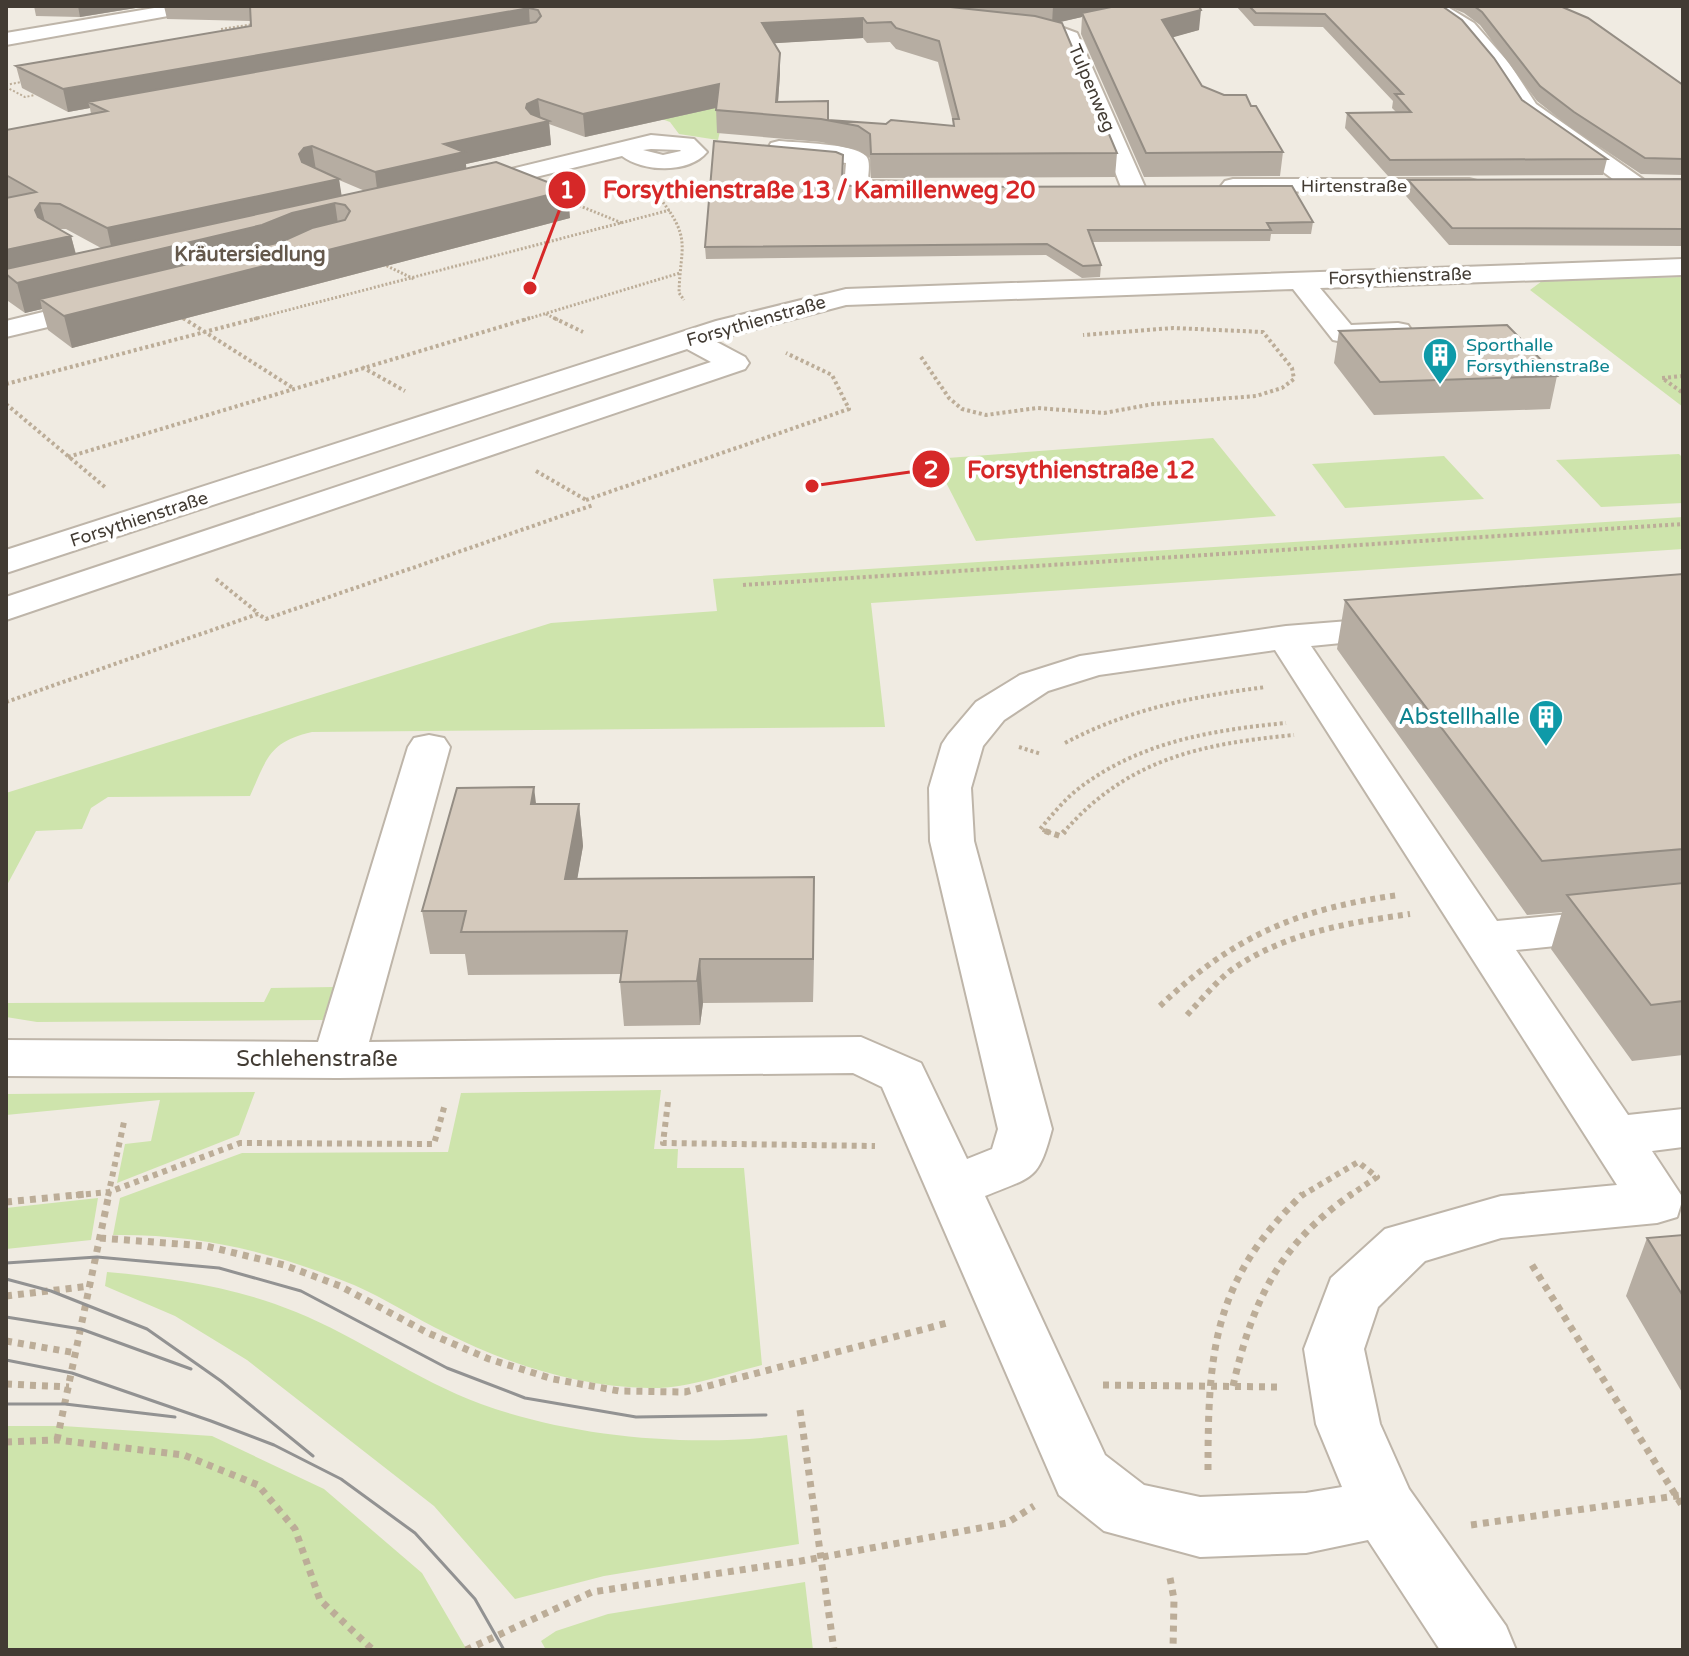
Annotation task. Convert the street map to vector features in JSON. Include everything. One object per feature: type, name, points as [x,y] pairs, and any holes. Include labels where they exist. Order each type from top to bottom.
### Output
[{"type":"street","points":[[6,39],[196,6]]},
{"type":"street","points":[[1434,6],[1468,27],[1502,67],[1528,108],[1644,185],[1605,186]]},
{"type":"street","name":"Tulpenweg","points":[[986,23],[1068,29],[1141,187],[1103,187]]},
{"type":"street","points":[[567,140],[595,158]]},
{"type":"street","points":[[750,146],[857,160],[856,188],[933,187]]},
{"type":"street","points":[[436,194],[633,149]]},
{"type":"street","points":[[454,213],[545,191],[511,177]]},
{"type":"street","name":"Hirtenstraße","points":[[1212,187],[1495,186]]},
{"type":"street","name":"Forsythienstraße","points":[[6,562],[799,306],[876,294],[1683,267]]},
{"type":"street","points":[[1299,279],[1343,334],[1410,330]]},
{"type":"street","points":[[876,294],[892,308],[906,314],[935,318],[1125,313],[1175,304],[1189,291],[1189,283]]},
{"type":"street","points":[[6,329],[145,295]]},
{"type":"street","points":[[6,609],[735,363],[689,339]]},
{"type":"street","points":[[944,1167],[1016,1161],[1025,1129],[952,841],[950,788],[963,744],[990,711],[1034,683],[1094,664],[1286,637],[1445,624]]},
{"type":"street","points":[[1286,637],[1657,1202],[1501,1217],[1405,1245],[1352,1295],[1334,1349],[1348,1424],[1393,1522],[1481,1650]]},
{"type":"street","points":[[338,1060],[429,747]]},
{"type":"street","points":[[1466,912],[1683,918]]},
{"type":"street","name":"Schlehenstraße","points":[[6,1058],[338,1060],[861,1055],[903,1076],[1082,1475]]},
{"type":"street","points":[[1614,1136],[1683,1128]]},
{"type":"street","points":[[1082,1475],[1127,1510],[1184,1522],[1393,1522]]},
{"type":"path","points":[[250,18],[262,22]]},
{"type":"path","points":[[254,24],[265,28]]},
{"type":"path","points":[[6,86],[37,80]]},
{"type":"path","points":[[6,86],[25,97],[35,95]]},
{"type":"path","points":[[595,158],[658,196],[670,210],[684,255],[679,293],[687,304]]},
{"type":"path","points":[[568,201],[622,224]]},
{"type":"path","points":[[6,384],[670,210]]},
{"type":"path","points":[[381,262],[415,279]]},
{"type":"path","points":[[68,457],[680,273]]},
{"type":"path","points":[[145,295],[293,388]]},
{"type":"path","points":[[545,313],[565,323]]},
{"type":"path","points":[[921,357],[949,398],[962,409],[986,415],[1037,408],[1104,413],[1153,404],[1256,396],[1282,388],[1294,379],[1292,368],[1263,332],[1111,330],[1083,335]]},
{"type":"path","points":[[586,500],[849,409],[832,375],[784,352]]},
{"type":"path","points":[[1683,376],[1662,378],[1683,393]]},
{"type":"path","points":[[6,404],[142,518]]},
{"type":"path","points":[[209,573],[266,619],[593,505],[526,466]]},
{"type":"path","points":[[743,585],[1683,524]]},
{"type":"path","points":[[6,702],[258,614]]},
{"type":"path","points":[[1065,743],[1098,723],[1149,706],[1210,694],[1333,710]]},
{"type":"path","points":[[1333,710],[1268,737],[1206,747],[1154,763],[1094,800],[1060,836],[1040,829],[1076,791],[1124,758],[1174,739],[1333,710]]},
{"type":"path","points":[[1160,1006],[1190,975],[1235,942],[1300,913],[1348,900],[1466,912]]},
{"type":"path","points":[[1187,1015],[1231,971],[1291,937],[1354,922],[1466,912]]},
{"type":"path","points":[[650,1057],[663,1143],[944,1167]]},
{"type":"path","points":[[6,1202],[109,1192],[240,1143],[434,1144],[457,1059]]},
{"type":"path","points":[[57,1440],[124,1122]]},
{"type":"path","points":[[1173,1650],[1174,1599],[1184,1522],[1216,1330],[1236,1276],[1267,1231],[1308,1190],[1358,1162],[1377,1177],[1335,1204],[1291,1243],[1264,1285],[1242,1336],[1233,1386]]},
{"type":"path","points":[[1501,1217],[1680,1496],[1683,1507]]},
{"type":"path","points":[[100,1238],[170,1240],[240,1254],[308,1273],[362,1295],[425,1332],[482,1357],[573,1384],[645,1395],[685,1392],[1007,1307]]},
{"type":"path","points":[[6,1296],[90,1286]]},
{"type":"path","points":[[6,1341],[76,1353]]},
{"type":"path","points":[[6,1384],[69,1387]]},
{"type":"path","points":[[1042,1385],[1341,1387]]},
{"type":"path","points":[[800,1410],[834,1650]]},
{"type":"path","points":[[6,1442],[57,1440],[184,1455],[258,1485],[295,1529],[320,1600],[373,1650]]},
{"type":"path","points":[[466,1650],[592,1592],[821,1557],[1007,1523],[1082,1475]]},
{"type":"path","points":[[1393,1522],[1680,1496]]},
{"type":"green space","points":[[733,75],[718,140],[679,134],[670,122],[579,89]]},
{"type":"green space","points":[[1683,277],[1683,407],[1530,290],[1542,281]]},
{"type":"green space","points":[[1213,438],[1276,516],[976,541],[934,459]]},
{"type":"green space","points":[[1679,454],[1683,458],[1683,503],[1601,507],[1556,460]]},
{"type":"green space","points":[[1444,456],[1484,499],[1345,508],[1312,464]]},
{"type":"green space","points":[[1683,517],[1683,549],[871,603],[885,727],[312,732],[287,741],[271,754],[250,796],[108,797],[91,808],[82,829],[36,831],[6,887],[6,793],[551,623],[717,611],[713,579]]},
{"type":"green space","points":[[334,987],[323,1020],[37,1022],[6,1017],[6,1003],[264,1002],[271,988]]},
{"type":"green space","points":[[661,1090],[654,1149],[678,1149],[677,1168],[744,1168],[762,1365],[692,1384],[663,1388],[623,1387],[571,1378],[494,1355],[378,1296],[295,1263],[207,1242],[113,1235],[120,1198],[242,1153],[448,1152],[461,1093]]},
{"type":"green space","points":[[255,1092],[239,1135],[117,1183],[125,1144],[151,1141],[160,1100],[6,1115],[6,1094]]},
{"type":"green space","points":[[98,1198],[91,1240],[6,1249],[6,1208]]},
{"type":"green space","points":[[107,1272],[203,1285],[273,1303],[320,1322],[457,1394],[553,1425],[672,1440],[787,1435],[799,1544],[604,1576],[515,1599],[434,1506],[247,1360],[175,1316],[105,1286]]},
{"type":"green space","points":[[6,1426],[63,1426],[212,1436],[324,1489],[422,1573],[467,1650],[6,1650]]},
{"type":"green space","points":[[805,1582],[813,1650],[546,1650],[541,1641],[556,1631],[608,1614]]},
{"type":"building","points":[[250,6],[941,6],[1035,16],[1062,23],[1117,153],[871,154],[870,134],[858,126],[821,119],[716,110],[719,84],[583,114],[538,99],[527,104],[526,108],[531,114],[549,121],[444,144],[464,152],[375,172],[312,146],[304,148],[299,154],[302,162],[339,179],[107,228],[60,204],[40,203],[35,210],[38,217],[71,236],[6,250],[6,198],[36,192],[6,175],[6,130],[107,111],[88,102],[536,22],[541,16],[538,10],[529,8],[63,89],[16,66],[251,26]],"holes":[[[863,18],[867,23],[891,22],[896,28],[939,41],[959,119],[953,119],[954,126],[891,120],[886,124],[828,120],[828,101],[776,102],[780,53],[762,23]]]},
{"type":"building","points":[[1116,6],[1199,6],[1201,10],[1162,20],[1202,86],[1224,95],[1246,95],[1283,152],[1146,153],[1082,13]]},
{"type":"building","points":[[1249,6],[1442,6],[1462,20],[1494,58],[1522,100],[1607,159],[1390,160],[1347,113],[1411,112],[1395,94],[1403,94],[1325,14],[1256,13]]},
{"type":"building","points":[[1474,6],[1560,6],[1588,18],[1683,85],[1683,159],[1645,158],[1574,112],[1540,86]]},
{"type":"building","points":[[714,141],[836,152],[843,155],[842,179],[847,185],[856,187],[1292,186],[1313,222],[1267,223],[1271,230],[1088,230],[1101,265],[1083,266],[1047,244],[705,247]]},
{"type":"building","points":[[496,162],[568,190],[64,316],[40,299],[281,242],[312,228],[345,220],[350,211],[345,205],[335,203],[292,213],[262,225],[17,283],[6,274],[6,269]]},
{"type":"building","points":[[1683,179],[1683,229],[1452,228],[1408,180]]},
{"type":"building","points":[[1507,325],[1557,376],[1380,382],[1339,331]]},
{"type":"building","name":"Abstellhalle","points":[[1683,574],[1683,849],[1542,861],[1345,600]]},
{"type":"building","points":[[534,787],[531,804],[579,804],[565,879],[814,877],[813,959],[700,959],[697,981],[620,982],[627,931],[461,932],[466,911],[422,911],[457,788]]},
{"type":"building","points":[[1683,883],[1683,1001],[1651,1005],[1567,895]]},
{"type":"building","points":[[1683,1235],[1683,1296],[1647,1238]]},
{"type":"tram line","points":[[6,1263],[97,1257],[219,1268],[301,1291],[447,1368],[525,1398],[636,1417],[766,1415]]},
{"type":"tram line","points":[[6,1279],[51,1291],[147,1329],[221,1381],[313,1456]]},
{"type":"tram line","points":[[6,1317],[81,1329],[191,1369]]},
{"type":"tram line","points":[[6,1360],[72,1373],[211,1421],[274,1445],[341,1479],[415,1533],[475,1599],[504,1650]]},
{"type":"tram line","points":[[6,1404],[65,1404],[175,1417]]},
{"type":"place","name":"Forsythienstraße 13 / Kamillenweg 20","points":[[530,288]]},
{"type":"place","name":"Sporthalle Forsythienstraße","points":[[1440,386]]},
{"type":"place","name":"Forsythienstraße 12","points":[[812,486]]},
{"type":"place","name":"Abstellhalle","points":[[1546,748]]},
{"type":"district","name":"Kräutersiedlung","points":[[250,255]]}]
